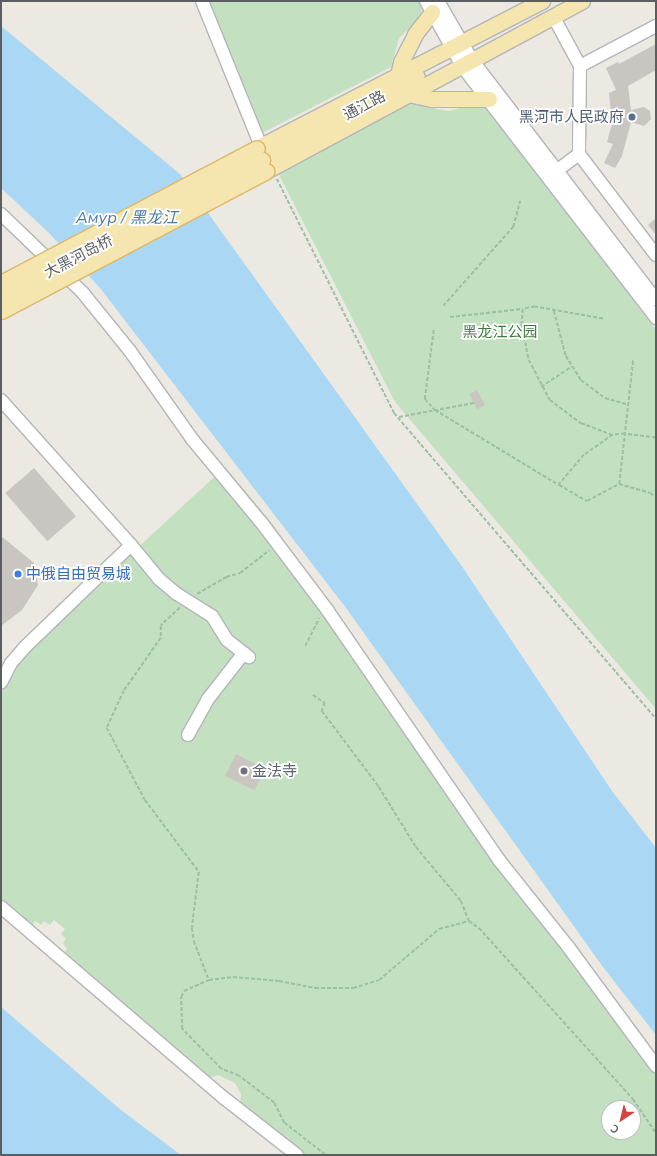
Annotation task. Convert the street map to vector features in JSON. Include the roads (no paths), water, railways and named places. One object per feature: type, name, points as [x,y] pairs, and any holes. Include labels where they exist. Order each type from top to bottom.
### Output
[{"type":"main road","name":"通江路","points":[[462,55],[542,1]]},
{"type":"main road","name":"通江路","points":[[264,159],[462,55],[553,16],[582,1]]},
{"type":"main road","points":[[398,75],[401,62],[432,5]]},
{"type":"main road","points":[[1,283],[264,159],[408,94],[462,55]]},
{"type":"main road","points":[[1,311],[264,159],[398,75],[462,55]]},
{"type":"main road","points":[[408,94],[432,99],[488,100]]},
{"type":"main road","name":"大黑河岛桥","points":[[1,296],[264,159]]},
{"type":"street","points":[[202,1],[264,159]]},
{"type":"street","points":[[432,5],[488,100],[553,174],[656,300]]},
{"type":"street","points":[[553,16],[580,66],[579,154],[656,255]]},
{"type":"street","points":[[580,66],[656,26]]},
{"type":"street","points":[[462,55],[553,174],[656,318]]},
{"type":"street","points":[[553,174],[579,154]]},
{"type":"street","points":[[1,214],[83,293],[130,351],[192,439],[277,543],[328,611],[499,860],[569,948],[656,1066]]},
{"type":"street","points":[[1,400],[131,545],[159,579],[188,601],[212,616],[227,640],[247,655],[208,699],[188,735]]},
{"type":"street","points":[[1,682],[12,663],[25,647],[131,545]]},
{"type":"street","points":[[1,907],[224,1098],[297,1155]]},
{"type":"water","name":"Амур / 黑龙江","points":[[1,26],[180,174],[461,565],[612,791],[656,848],[656,1035],[603,967],[346,608],[100,288],[48,232],[1,188]]},
{"type":"water","points":[[1,1007],[121,1110],[181,1155],[1,1155]]},
{"type":"place","name":"黑河市人民政府","points":[[632,117]]},
{"type":"place","name":"中俄自由贸易城","points":[[18,574]]},
{"type":"place","name":"金法寺","points":[[244,771]]},
{"type":"park label","name":"黑龙江公园","points":[[500,332]]}]
